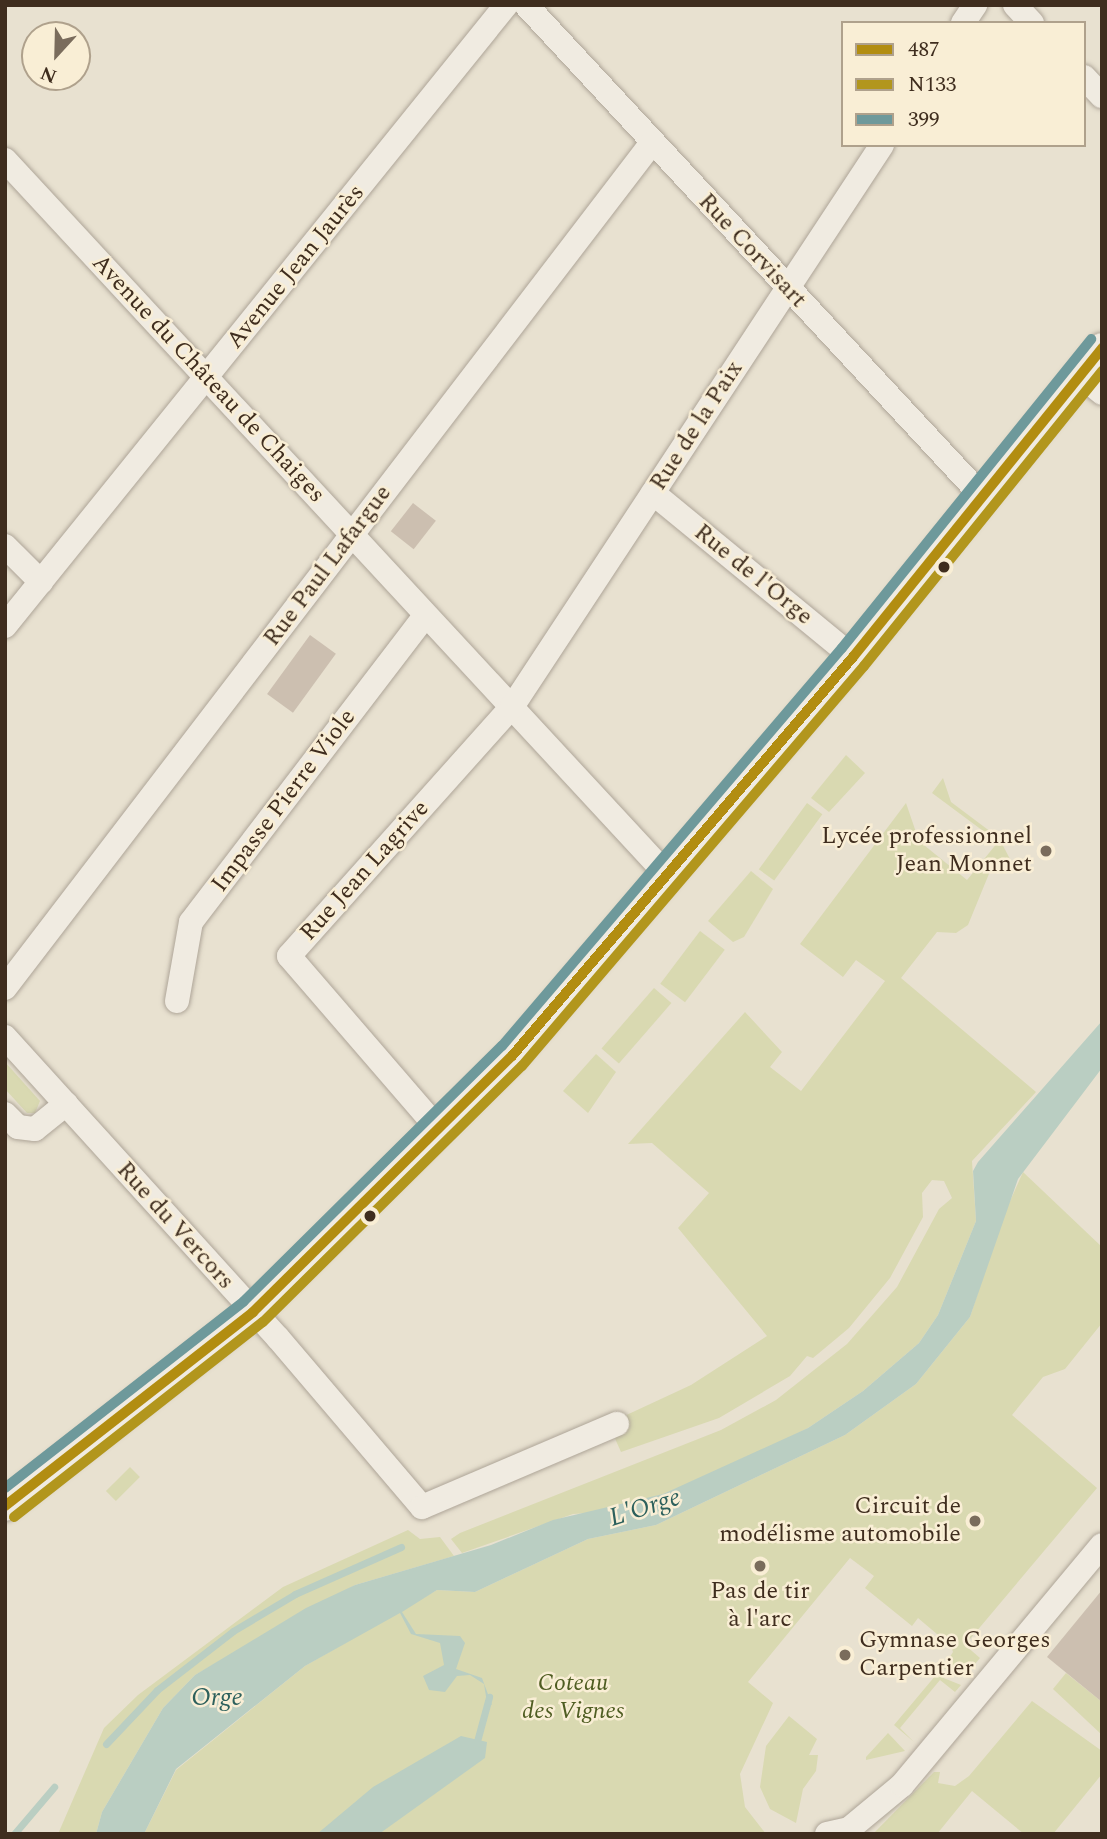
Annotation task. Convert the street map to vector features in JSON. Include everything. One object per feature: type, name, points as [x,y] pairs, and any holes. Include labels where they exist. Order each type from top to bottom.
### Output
[{"type":"street","name":"Avenue Jean Jaurès","points":[[5,626],[506,5]]},
{"type":"street","name":"Rue Corvisart","points":[[526,5],[651,144],[981,495]]},
{"type":"street","points":[[964,21],[975,5]]},
{"type":"street","points":[[1015,5],[1030,21]]},
{"type":"street","points":[[1086,79],[1102,96]]},
{"type":"street","name":"Rue Paul Lafargue","points":[[5,988],[651,144]]},
{"type":"street","name":"Rue de la Paix","points":[[512,707],[881,147]]},
{"type":"street","name":"Avenue du Château de Chaiges","points":[[5,160],[668,876]]},
{"type":"street","points":[[5,1506],[253,1312],[440,1130],[556,1008],[853,657],[981,495],[1091,384],[1102,348]]},
{"type":"street","name":"Rue de l'Orge","points":[[653,493],[853,657]]},
{"type":"street","points":[[5,546],[41,582]]},
{"type":"street","name":"Impasse Pierre Viole","points":[[177,1001],[191,922],[425,616]]},
{"type":"street","name":"Rue Jean Lagrive","points":[[440,1130],[289,956],[512,707]]},
{"type":"street","name":"Rue du Vercors","points":[[5,1037],[253,1312],[422,1507],[617,1424]]},
{"type":"street","points":[[5,1114],[18,1127],[35,1129],[66,1104]]},
{"type":"street","points":[[827,1834],[849,1829],[902,1785],[1102,1545]]},
{"type":"green space","points":[[846,755],[865,773],[829,812],[811,798]]},
{"type":"green space","points":[[943,778],[951,802],[999,838],[1011,861],[993,864],[968,925],[956,933],[937,932],[901,978],[1036,1092],[972,1161],[976,1221],[938,1315],[919,1343],[863,1391],[808,1428],[744,1461],[663,1494],[603,1512],[573,1514],[462,1553],[451,1539],[460,1533],[721,1430],[776,1400],[847,1344],[897,1287],[939,1209],[952,1198],[944,1181],[932,1180],[922,1193],[923,1217],[890,1278],[849,1328],[813,1358],[807,1356],[790,1376],[719,1418],[621,1452],[613,1434],[620,1418],[691,1385],[767,1336],[678,1228],[709,1193],[652,1143],[628,1144],[745,1012],[782,1052],[770,1067],[801,1091],[885,981],[856,960],[843,977],[800,944],[906,803],[919,841],[967,880],[998,842],[932,793]]},
{"type":"green space","points":[[807,803],[822,814],[774,881],[759,869]]},
{"type":"green space","points":[[751,871],[773,889],[744,937],[733,942],[708,921]]},
{"type":"green space","points":[[700,931],[725,950],[685,1002],[660,984]]},
{"type":"green space","points":[[654,988],[671,1003],[619,1063],[602,1048]]},
{"type":"green space","points":[[596,1054],[616,1072],[588,1113],[563,1091]]},
{"type":"green space","points":[[5,1062],[40,1101],[35,1113],[27,1113],[5,1089]]},
{"type":"green space","name":"Coteau des Vignes","points":[[1023,1172],[1102,1247],[1102,1323],[1065,1369],[1043,1377],[1012,1415],[1097,1488],[965,1645],[980,1658],[965,1676],[943,1668],[953,1652],[951,1646],[918,1618],[912,1626],[865,1588],[874,1576],[850,1558],[748,1682],[773,1703],[740,1774],[745,1807],[766,1834],[144,1834],[176,1770],[305,1666],[437,1590],[475,1592],[588,1539],[656,1525],[845,1435],[916,1384],[970,1317],[1002,1219]]},
{"type":"green space","points":[[130,1467],[140,1477],[116,1501],[106,1491]]},
{"type":"green space","points":[[408,1530],[420,1539],[440,1537],[454,1556],[355,1585],[195,1675],[163,1708],[102,1812],[96,1834],[58,1834],[104,1728],[138,1695],[283,1587]]},
{"type":"green space","points":[[1066,1673],[1102,1702],[1102,1735],[1053,1689]]},
{"type":"green space","points":[[936,1675],[961,1685],[955,1692],[940,1680],[900,1728],[914,1742],[894,1725]]},
{"type":"green space","points":[[1032,1701],[1102,1751],[1102,1774],[1053,1834],[1024,1834],[972,1791],[937,1834],[873,1834],[934,1772],[940,1772],[938,1783],[955,1786],[969,1776]]},
{"type":"green space","points":[[789,1716],[817,1739],[809,1755],[818,1755],[816,1771],[803,1789],[796,1823],[770,1809],[760,1787],[766,1746]]},
{"type":"green space","points":[[888,1733],[905,1751],[866,1760],[866,1757]]},
{"type":"water","name":"Orge","points":[[1102,1021],[1102,1068],[1018,1179],[970,1317],[916,1384],[845,1435],[656,1525],[588,1539],[475,1592],[437,1590],[402,1612],[416,1634],[460,1636],[465,1643],[456,1669],[482,1678],[492,1705],[487,1703],[484,1684],[470,1675],[457,1676],[445,1692],[429,1690],[423,1676],[444,1665],[440,1643],[411,1634],[400,1613],[305,1666],[176,1769],[144,1834],[96,1834],[102,1812],[163,1708],[195,1675],[306,1608],[355,1585],[491,1545],[553,1520],[663,1494],[808,1428],[863,1391],[919,1343],[938,1315],[976,1221],[973,1171],[978,1162]]},
{"type":"water","points":[[461,1736],[487,1742],[485,1758],[379,1834],[317,1834],[373,1787]]},
{"type":"building","points":[[413,503],[436,521],[414,549],[391,531]]},
{"type":"building","points":[[310,635],[336,654],[293,713],[267,694]]},
{"type":"building","points":[[1102,1590],[1102,1702],[1047,1657]]},
{"type":"waterway","points":[[106,1744],[157,1690],[233,1631],[295,1594],[401,1547]]},
{"type":"waterway","points":[[476,1745],[489,1697]]},
{"type":"waterway","points":[[14,1834],[54,1787]]},
{"type":"transit line","name":"399","points":[[5,1488],[244,1301],[502,1046],[842,648],[1091,339]]},
{"type":"transit line","name":"487","points":[[5,1506],[253,1312],[512,1056],[853,657],[1102,348]]},
{"type":"transit line","name":"N133","points":[[14,1517],[263,1322],[522,1066],[864,666],[1102,371]]},
{"type":"place","name":"Lycée professionnel Jean Monnet","points":[[1046,851]]},
{"type":"place","name":"Circuit de modélisme automobile","points":[[975,1521]]},
{"type":"place","name":"Pas de tir à l'arc","points":[[760,1566]]},
{"type":"place","name":"Gymnase Georges Carpentier","points":[[845,1655]]},
{"type":"water label","name":"L'Orge","points":[[645,1508]]}]
